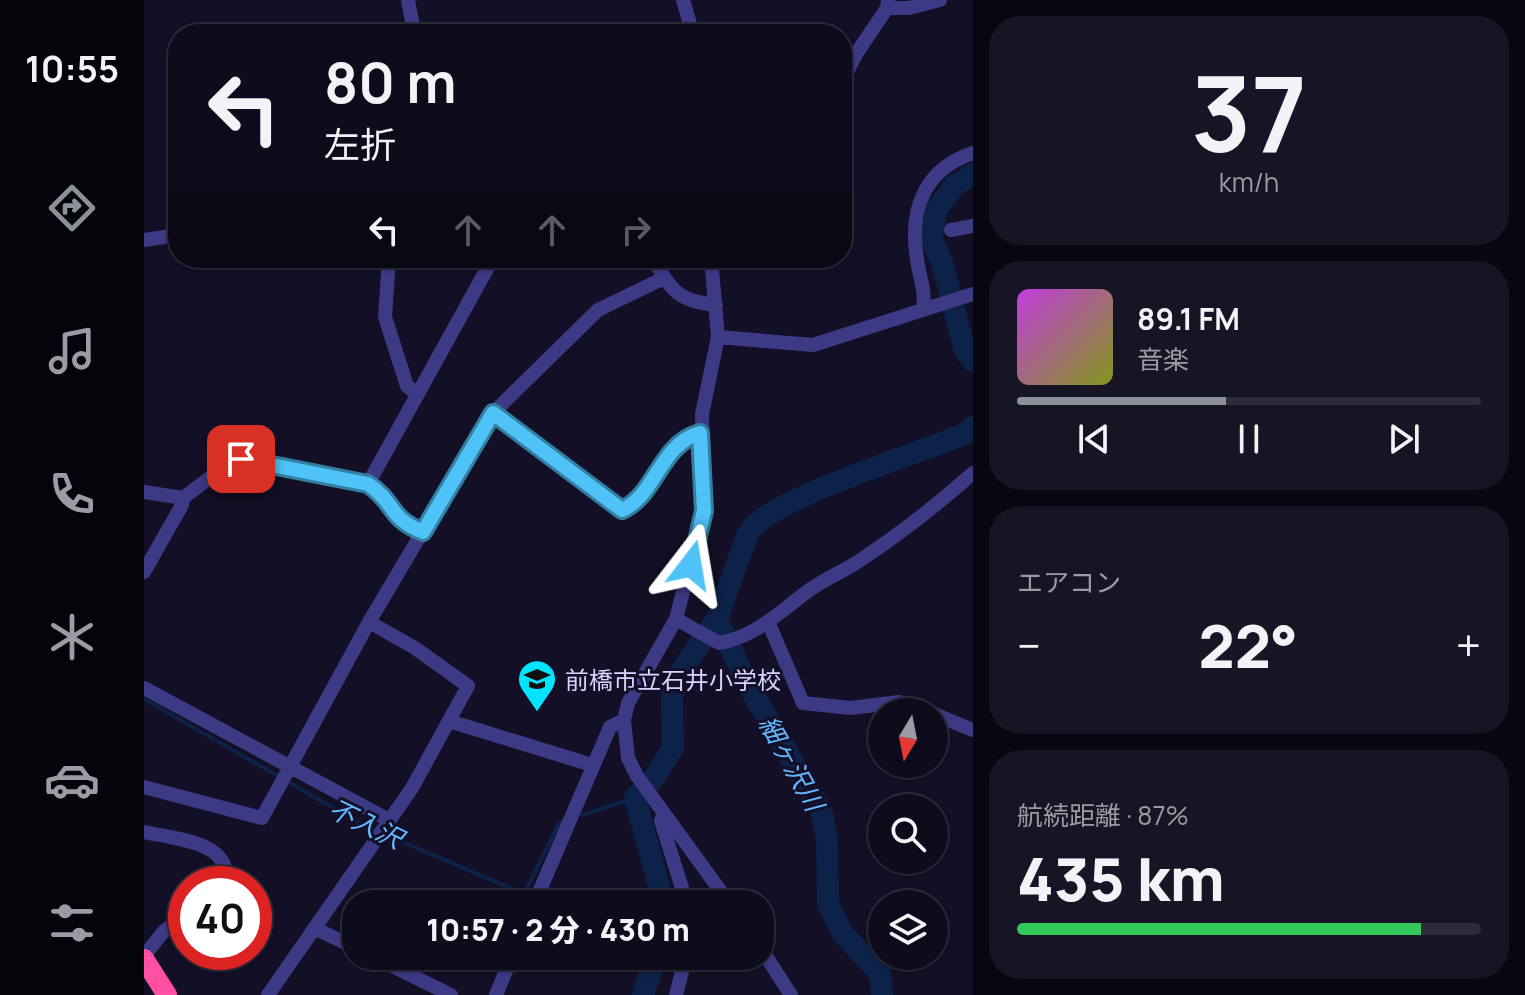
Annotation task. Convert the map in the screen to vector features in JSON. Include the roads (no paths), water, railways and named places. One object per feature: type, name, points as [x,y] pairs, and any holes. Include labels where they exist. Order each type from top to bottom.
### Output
[{"type":"highway","points":[[144,958],[167,995]]},
{"type":"street","points":[[408,0],[409,24]]},
{"type":"street","points":[[683,0],[690,24]]},
{"type":"street","points":[[852,62],[888,4],[909,8],[940,0]]},
{"type":"street","points":[[930,306],[914,236],[917,212],[930,182],[940,171],[950,161],[973,153]]},
{"type":"street","points":[[951,230],[973,226]]},
{"type":"street","points":[[144,240],[168,236]]},
{"type":"street","points":[[388,268],[385,317],[407,386],[417,394]]},
{"type":"street","points":[[368,484],[487,268]]},
{"type":"street","points":[[658,268],[672,291],[691,303],[716,305]]},
{"type":"street","points":[[712,268],[718,337],[700,433],[704,511],[676,619],[628,703],[624,720],[628,758],[637,776],[720,890]]},
{"type":"street","points":[[144,787],[262,818],[369,622],[493,413],[598,310],[664,278]]},
{"type":"street","points":[[718,337],[813,345],[969,295]]},
{"type":"street","points":[[493,413],[622,510],[633,505],[665,458],[687,436],[700,433]]},
{"type":"street","points":[[144,572],[183,498],[228,464],[241,459],[368,484],[385,497],[401,523],[423,532]]},
{"type":"street","points":[[676,619],[719,643],[739,639],[769,624],[809,590],[854,564],[970,481]]},
{"type":"street","points":[[144,492],[183,498]]},
{"type":"street","points":[[268,995],[412,788],[468,686],[415,648],[369,622]]},
{"type":"street","points":[[769,624],[803,703],[851,708],[868,706]]},
{"type":"street","points":[[144,688],[291,766],[382,828]]},
{"type":"street","points":[[540,890],[610,727],[624,720]]},
{"type":"street","points":[[948,720],[973,730]]},
{"type":"street","points":[[449,721],[592,765]]},
{"type":"street","points":[[664,813],[661,821],[683,890]]},
{"type":"street","points":[[144,832],[213,849],[225,866]]},
{"type":"street","points":[[144,958],[168,928]]},
{"type":"street","points":[[314,928],[342,941]]},
{"type":"street","points":[[774,969],[791,995]]},
{"type":"street","points":[[400,970],[451,995]]},
{"type":"street","points":[[496,995],[506,970]]},
{"type":"street","points":[[676,995],[682,970]]},
{"type":"waterway","name":"細ヶ沢川","points":[[973,174],[954,186],[937,209],[931,238],[942,262],[965,351],[973,361]]},
{"type":"waterway","name":"細ヶ沢川","points":[[660,890],[635,798],[654,778],[673,748],[672,696],[677,677],[717,619],[748,533],[762,519],[786,505],[969,432],[973,427]]},
{"type":"waterway","name":"細ヶ沢川","points":[[718,621],[748,685],[821,810],[827,839],[828,904],[843,934],[880,973],[882,995]]},
{"type":"waterway","name":"不入沢","points":[[144,699],[363,825],[524,894],[559,823],[563,821]]},
{"type":"waterway","name":"不入沢","points":[[582,815],[635,798]]},
{"type":"waterway","points":[[643,995],[651,970]]},
{"type":"place","name":"前橋市立石井小学校","points":[[537,713]]}]
